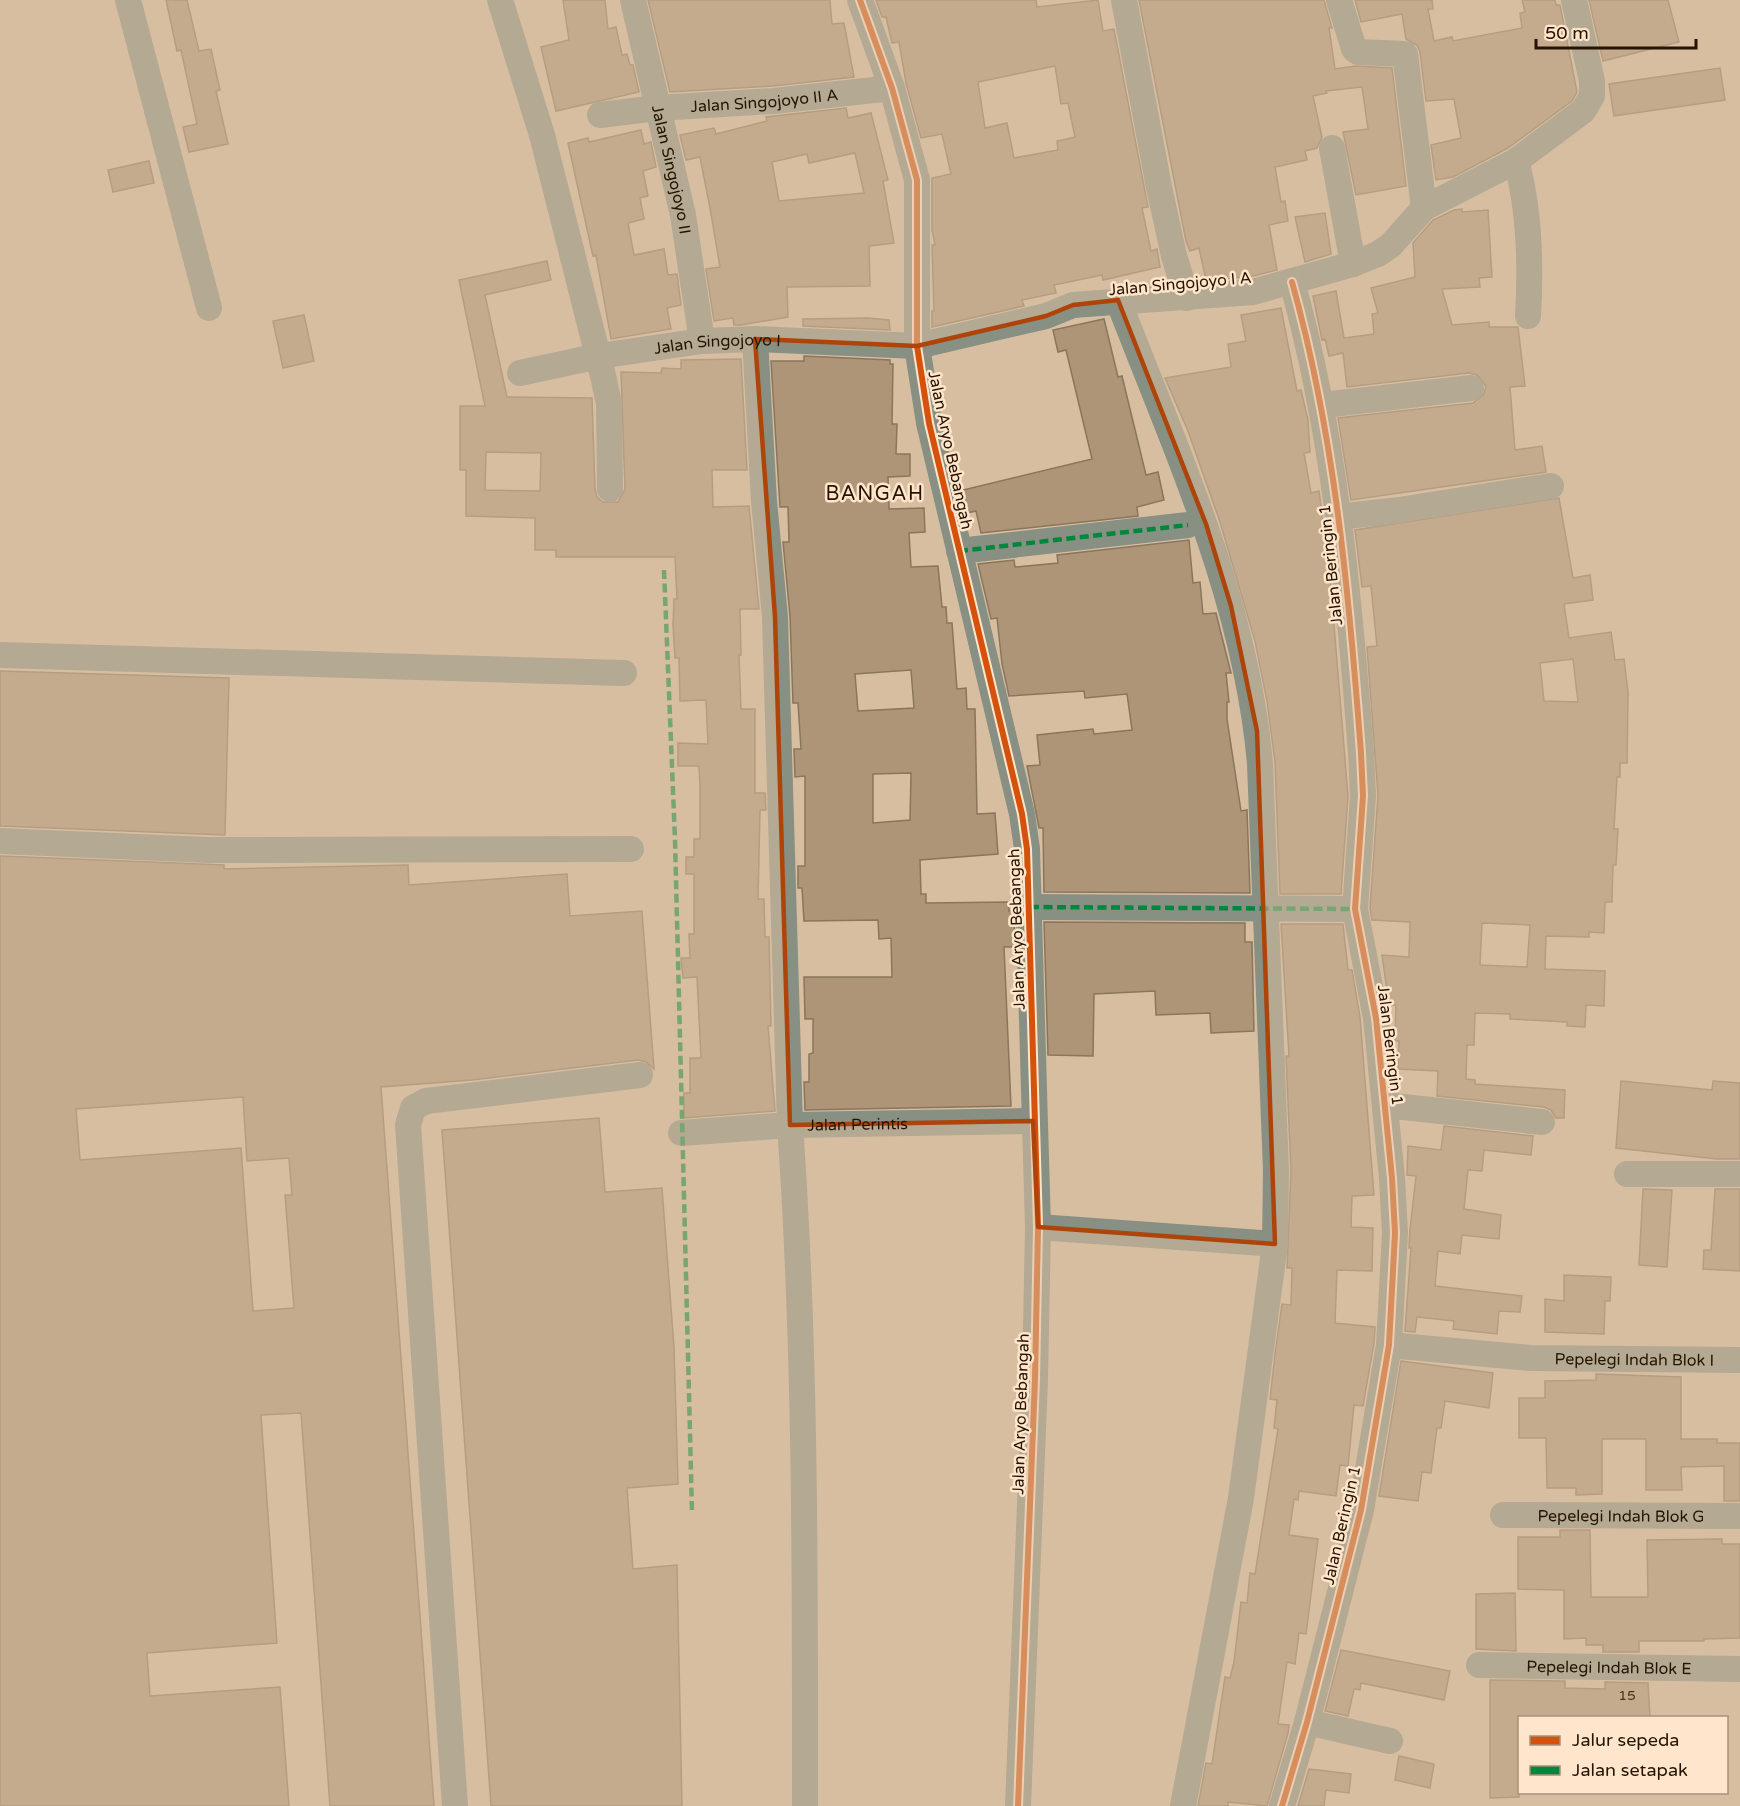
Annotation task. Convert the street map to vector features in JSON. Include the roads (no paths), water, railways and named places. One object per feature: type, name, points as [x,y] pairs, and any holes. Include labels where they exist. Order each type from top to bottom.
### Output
[{"type":"street","points":[[128,0],[209,308]]},
{"type":"street","points":[[500,0],[542,135],[599,356],[609,404],[610,489]]},
{"type":"street","name":"Jalan Singojoyo II","points":[[633,0],[683,215],[702,341]]},
{"type":"street","name":"Jalan Aryo Bebangah","points":[[860,0],[892,88],[917,180],[917,346],[939,470],[1022,814],[1028,849],[1033,1121],[1038,1227],[1035,1379],[1018,1806]]},
{"type":"street","points":[[1124,0],[1159,187],[1174,256],[1188,298]]},
{"type":"street","points":[[1339,0],[1354,49],[1358,52],[1405,54],[1424,208]]},
{"type":"street","name":"Jalan Singojoyo I A","points":[[917,346],[1046,316],[1073,305],[1253,292],[1353,264],[1391,245],[1424,208],[1516,161],[1583,111],[1592,96],[1592,81],[1574,0]]},
{"type":"street","name":"Jalan Singojoyo II A","points":[[600,116],[657,108],[774,101],[892,88]]},
{"type":"street","points":[[1332,148],[1353,264]]},
{"type":"street","points":[[1516,161],[1525,193],[1530,284],[1528,316]]},
{"type":"street","name":"Jalan Beringin 1","points":[[1282,1806],[1307,1722],[1361,1510],[1389,1345],[1395,1233],[1376,1018],[1355,909],[1362,774],[1353,651],[1323,405],[1292,282]]},
{"type":"street","points":[[1118,300],[1206,524],[1231,606],[1257,731],[1265,909],[1276,1171],[1275,1244],[1241,1498],[1183,1806]]},
{"type":"street","points":[[755,339],[764,501],[775,616],[790,1125],[795,1191],[805,1573],[805,1806]]},
{"type":"street","name":"Jalan Singojoyo I","points":[[520,373],[599,356],[702,341],[755,339],[917,346]]},
{"type":"street","points":[[1323,405],[1471,388]]},
{"type":"street","points":[[1338,517],[1399,510],[1551,486]]},
{"type":"street","points":[[959,551],[1188,525]]},
{"type":"street","points":[[0,655],[624,673]]},
{"type":"street","points":[[0,841],[208,850],[631,849]]},
{"type":"street","points":[[1030,907],[1355,909]]},
{"type":"street","points":[[455,1806],[408,1125],[413,1108],[426,1101],[640,1075]]},
{"type":"street","points":[[1385,1105],[1542,1122]]},
{"type":"street","name":"Jalan Perintis","points":[[681,1133],[790,1125],[1033,1121]]},
{"type":"street","points":[[1627,1174],[1740,1174]]},
{"type":"street","points":[[1038,1227],[1275,1244]]},
{"type":"street","name":"Pepelegi Indah Blok I","points":[[1389,1345],[1530,1358],[1740,1360]]},
{"type":"street","name":"Pepelegi Indah Blok G","points":[[1503,1515],[1740,1516]]},
{"type":"street","name":"Pepelegi Indah Blok E","points":[[1479,1665],[1740,1669]]},
{"type":"street","points":[[1307,1722],[1390,1741]]},
{"type":"district","name":"BANGAH","points":[[875,493]]}]
